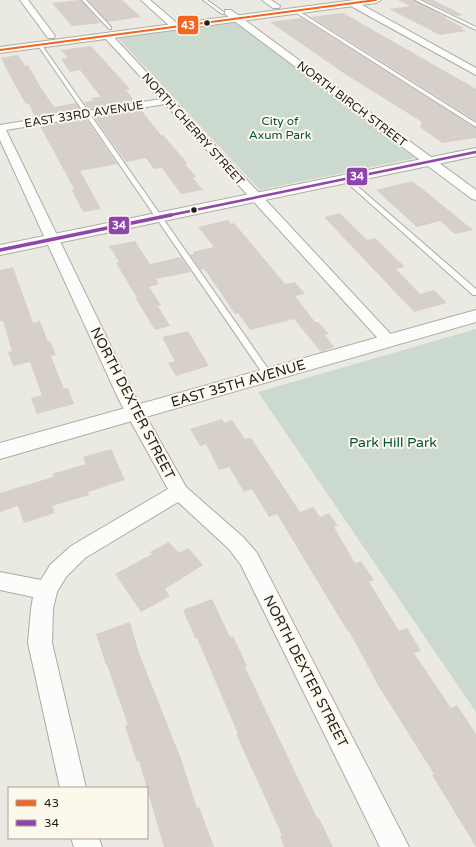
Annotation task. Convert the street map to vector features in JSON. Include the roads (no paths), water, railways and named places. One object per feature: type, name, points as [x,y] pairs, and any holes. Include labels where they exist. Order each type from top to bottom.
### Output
[{"type":"main road","points":[[0,50],[110,34],[226,13],[324,0]]},
{"type":"main road","points":[[172,23],[237,18],[376,0]]},
{"type":"main road","points":[[0,42],[50,34],[110,34]]},
{"type":"main road","points":[[0,250],[476,152]]},
{"type":"main road","name":"EAST 35TH AVENUE","points":[[0,450],[476,316]]},
{"type":"street","points":[[24,0],[50,34]]},
{"type":"street","points":[[145,0],[172,23]]},
{"type":"street","points":[[266,0],[276,6]]},
{"type":"street","points":[[352,3],[476,72]]},
{"type":"street","name":"NORTH BIRCH STREET","points":[[226,13],[237,18],[476,196]]},
{"type":"street","name":"NORTH CHERRY STREET","points":[[110,34],[168,101],[256,198],[389,341]]},
{"type":"street","name":"EAST 33RD AVENUE","points":[[0,128],[168,101]]},
{"type":"street","name":"NORTH DEXTER STREET","points":[[0,128],[134,413],[179,492],[236,544],[249,559],[395,847]]},
{"type":"street","points":[[74,787],[40,643],[42,609],[46,590],[58,571],[78,552],[179,492]]},
{"type":"street","points":[[0,581],[46,590]]},
{"type":"lane","points":[[84,0],[110,34]]},
{"type":"lane","points":[[205,0],[226,13]]},
{"type":"lane","points":[[417,0],[476,29]]},
{"type":"lane","points":[[296,11],[476,125]]},
{"type":"lane","points":[[39,45],[268,375]]},
{"type":"lane","points":[[346,179],[476,293]]},
{"type":"park label","name":"City of Axum Park","points":[[280,128]]},
{"type":"park label","name":"Park Hill Park","points":[[393,442]]}]
